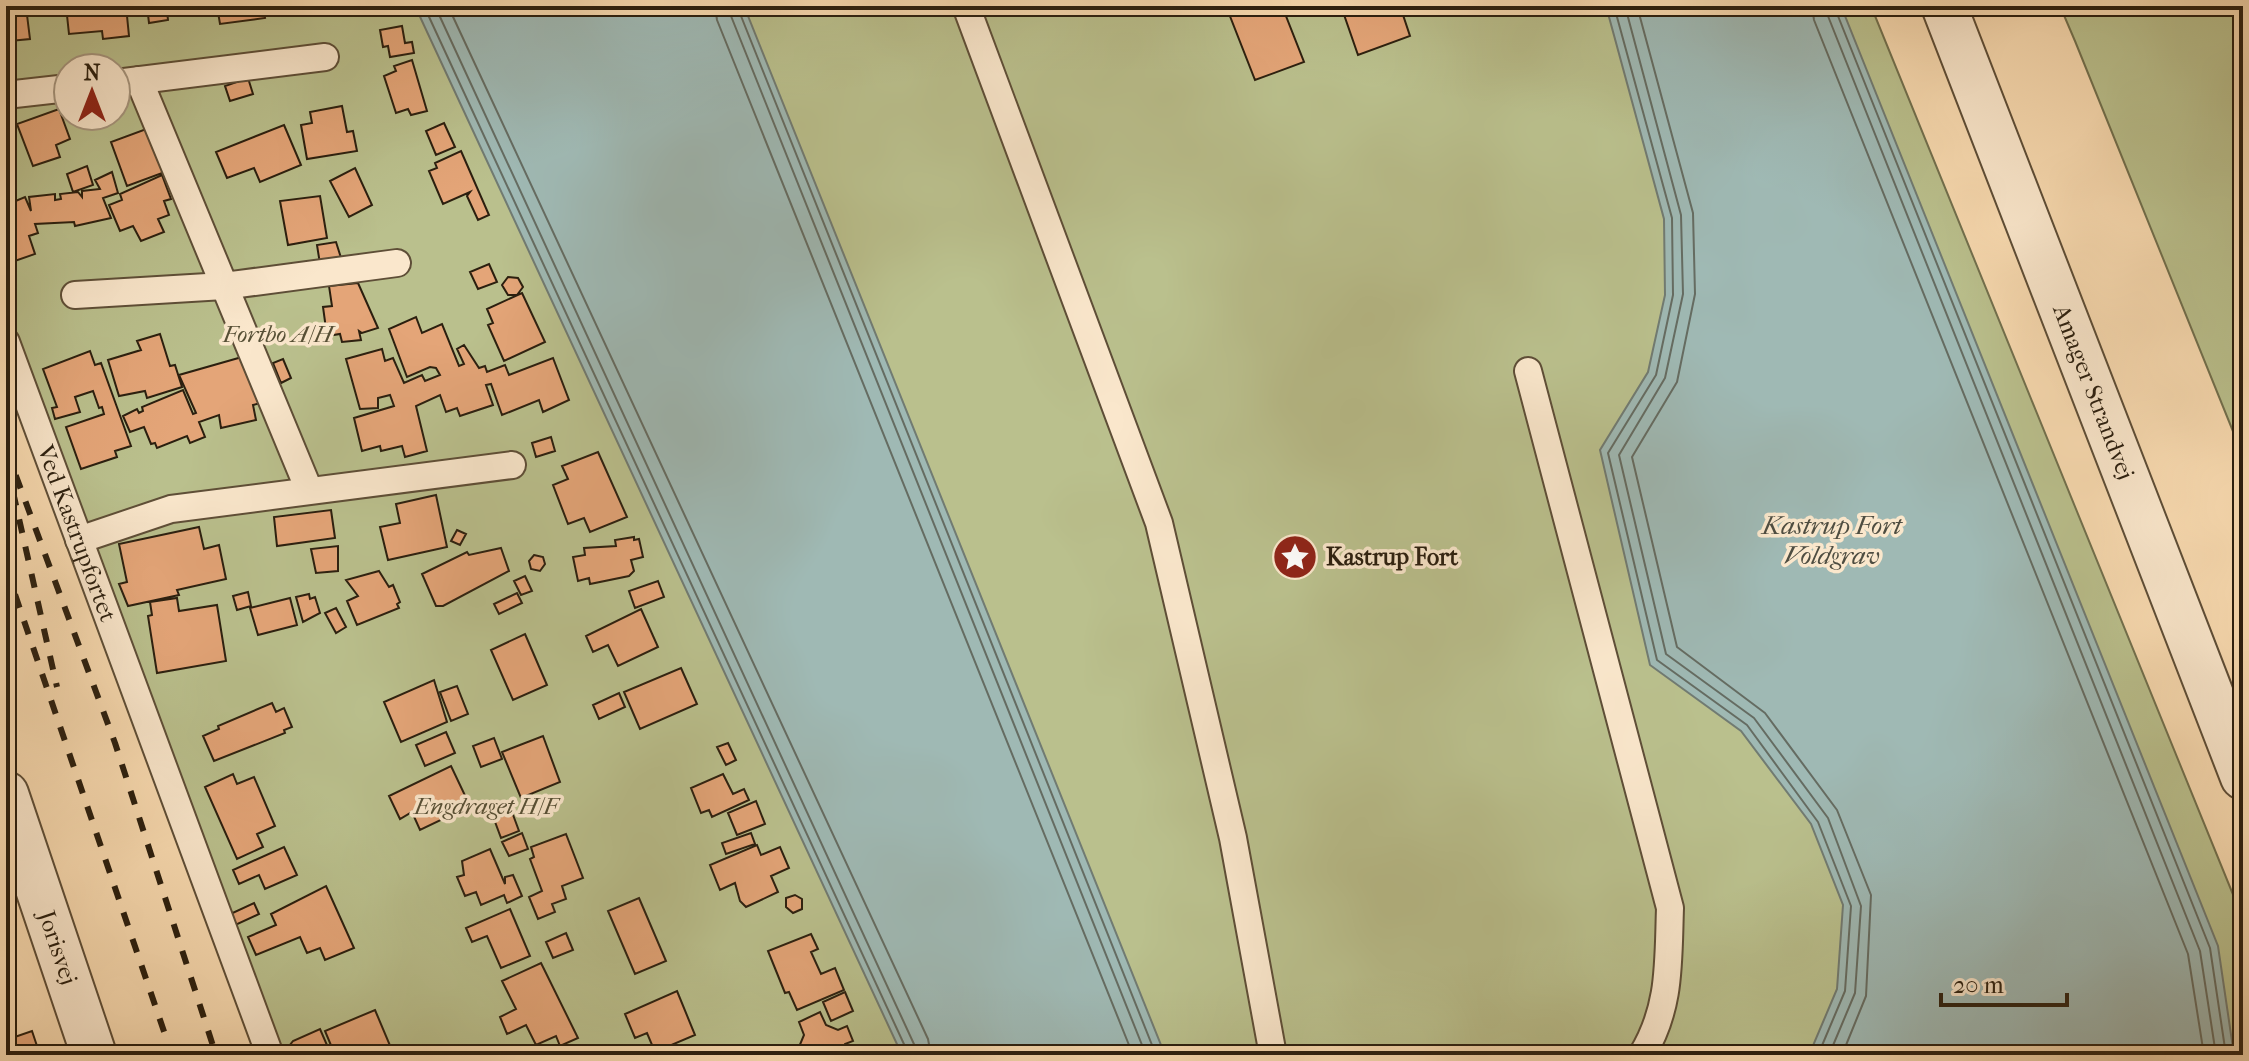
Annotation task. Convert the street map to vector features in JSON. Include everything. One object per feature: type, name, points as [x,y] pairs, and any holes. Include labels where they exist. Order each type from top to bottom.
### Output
[{"type":"street","name":"Amager Strandvej","points":[[1944,6],[2243,777]]},
{"type":"street","name":"Jorisvej","points":[[6,794],[94,1055]]},
{"type":"lane","points":[[966,6],[1159,523],[1233,838],[1273,1055]]},
{"type":"lane","points":[[132,81],[325,57]]},
{"type":"lane","points":[[6,95],[52,90]]},
{"type":"lane","points":[[132,90],[224,286],[309,490]]},
{"type":"lane","points":[[75,295],[224,286],[397,263]]},
{"type":"lane","name":"Ved Kastrupfortet","points":[[6,342],[270,1055]]},
{"type":"lane","points":[[1528,371],[1670,908],[1668,986],[1658,1029],[1642,1055]]},
{"type":"lane","points":[[79,540],[171,509],[512,465]]},
{"type":"green space","points":[[6,6],[1871,6],[2243,919],[2243,1055],[269,1055],[6,303]]},
{"type":"green space","points":[[2060,6],[2243,6],[2243,456],[2075,41]]},
{"type":"water","points":[[415,6],[744,6],[1165,1055],[902,1055]]},
{"type":"water","name":"Kastrup Fort Voldgrav","points":[[1606,6],[1841,6],[2218,946],[2234,1055],[1809,1055],[1837,989],[1843,905],[1811,824],[1741,731],[1650,665],[1600,450],[1648,372],[1665,295],[1664,219]]},
{"type":"building","points":[[66,6],[126,6],[129,36],[103,39],[102,31],[69,34]]},
{"type":"building","points":[[147,6],[200,8],[167,11],[168,20],[149,23]]},
{"type":"building","points":[[217,6],[263,6],[265,18],[220,24]]},
{"type":"building","points":[[1226,6],[1282,6],[1304,62],[1255,80]]},
{"type":"building","points":[[1341,6],[1400,6],[1410,36],[1358,55]]},
{"type":"building","points":[[26,7],[30,39],[10,41],[6,10]]},
{"type":"building","points":[[402,26],[405,43],[412,42],[414,53],[390,57],[388,46],[383,47],[380,30]]},
{"type":"building","points":[[412,60],[427,111],[411,115],[408,109],[396,113],[384,76],[396,71],[394,66]]},
{"type":"building","points":[[248,78],[253,94],[230,101],[225,86]]},
{"type":"building","points":[[342,106],[347,132],[353,131],[357,151],[307,159],[301,125],[312,123],[310,112]]},
{"type":"building","points":[[52,112],[52,132],[67,132],[70,139],[56,145],[60,157],[33,166],[17,124]]},
{"type":"building","points":[[444,123],[455,147],[436,155],[426,131]]},
{"type":"building","points":[[284,125],[301,165],[260,182],[254,168],[227,178],[216,152]]},
{"type":"building","points":[[149,128],[165,172],[127,186],[111,142]]},
{"type":"building","points":[[461,151],[489,215],[478,220],[467,196],[470,192],[443,204],[429,171],[437,168],[435,163]]},
{"type":"building","points":[[87,166],[93,185],[73,192],[67,174]]},
{"type":"building","points":[[355,168],[372,205],[349,217],[330,181]]},
{"type":"building","points":[[112,172],[118,193],[103,198],[111,218],[75,226],[74,222],[35,224],[38,233],[29,236],[35,254],[6,264],[6,205],[25,197],[31,211],[29,197],[55,194],[55,200],[61,199],[60,194],[78,192],[82,197],[82,191],[100,189],[95,180]]},
{"type":"building","points":[[162,175],[171,199],[164,201],[169,215],[158,219],[164,232],[141,241],[133,226],[120,231],[109,205],[122,200],[120,194]]},
{"type":"building","points":[[320,196],[327,238],[288,245],[280,201]]},
{"type":"building","points":[[336,242],[342,261],[320,264],[317,245]]},
{"type":"building","points":[[489,264],[497,282],[478,289],[470,272]]},
{"type":"building","points":[[508,277],[518,278],[523,287],[517,295],[508,295],[502,285]]},
{"type":"building","points":[[358,283],[378,328],[362,333],[359,331],[361,340],[342,342],[340,334],[327,336],[323,307],[332,306],[329,286]]},
{"type":"building","points":[[522,293],[545,342],[504,361],[488,325],[493,323],[487,309]]},
{"type":"building","points":[[416,317],[422,333],[442,324],[459,366],[464,364],[457,349],[464,345],[479,368],[485,366],[487,372],[505,365],[509,375],[553,358],[569,400],[543,412],[539,400],[502,415],[491,384],[486,385],[493,405],[460,416],[457,408],[446,412],[440,395],[416,406],[427,451],[405,457],[402,446],[381,451],[380,446],[362,451],[354,418],[394,406],[390,395],[378,398],[378,408],[360,409],[346,359],[382,349],[385,361],[393,358],[404,383],[422,375],[425,381],[440,375],[436,368],[430,367],[407,377],[389,329]]},
{"type":"building","points":[[160,334],[170,366],[175,365],[182,387],[147,398],[145,391],[119,396],[108,360],[141,350],[137,341]]},
{"type":"building","points":[[90,351],[95,365],[101,363],[131,446],[115,451],[117,457],[81,469],[66,427],[104,414],[102,407],[99,408],[93,391],[75,397],[80,412],[55,419],[52,408],[57,407],[43,369]]},
{"type":"building","points":[[249,355],[264,402],[253,405],[256,420],[221,428],[219,415],[199,422],[205,437],[190,443],[187,436],[157,448],[155,443],[151,444],[144,427],[130,432],[123,416],[137,409],[139,413],[143,411],[142,407],[183,390],[193,414],[196,413],[179,375]]},
{"type":"building","points":[[283,359],[291,378],[281,383],[273,363]]},
{"type":"building","points":[[551,437],[555,451],[536,457],[532,443]]},
{"type":"building","points":[[598,452],[627,517],[590,532],[584,518],[568,524],[553,485],[568,479],[562,466]]},
{"type":"building","points":[[436,495],[447,547],[388,560],[380,527],[400,523],[396,504]]},
{"type":"building","points":[[331,510],[335,538],[277,546],[274,517]]},
{"type":"building","points":[[199,527],[204,549],[219,545],[226,579],[177,590],[179,595],[128,606],[119,584],[127,582],[119,544]]},
{"type":"building","points":[[457,530],[466,534],[460,545],[451,541]]},
{"type":"building","points":[[634,537],[634,540],[639,539],[643,557],[631,560],[634,571],[629,576],[590,584],[589,578],[578,581],[573,557],[585,555],[584,548],[616,546],[615,540]]},
{"type":"building","points":[[338,546],[338,571],[316,573],[311,549]]},
{"type":"building","points":[[501,548],[509,571],[443,606],[436,606],[422,574],[467,552],[469,555]]},
{"type":"building","points":[[534,555],[543,557],[545,564],[540,571],[531,569],[529,561]]},
{"type":"building","points":[[379,571],[389,587],[393,585],[400,602],[397,604],[399,608],[357,625],[347,601],[358,596],[346,580]]},
{"type":"building","points":[[525,576],[532,591],[521,595],[514,581]]},
{"type":"building","points":[[658,581],[664,597],[635,608],[629,591]]},
{"type":"building","points":[[248,592],[251,606],[237,610],[233,596]]},
{"type":"building","points":[[517,593],[522,603],[499,614],[494,604]]},
{"type":"building","points":[[309,594],[310,599],[315,597],[320,613],[303,622],[296,597]]},
{"type":"building","points":[[177,598],[179,611],[217,605],[226,661],[157,673],[148,616],[152,615],[150,602]]},
{"type":"building","points":[[290,598],[297,625],[258,635],[250,608]]},
{"type":"building","points":[[336,608],[346,627],[336,633],[325,613]]},
{"type":"building","points":[[641,609],[658,647],[618,666],[608,645],[593,652],[586,636]]},
{"type":"building","points":[[525,634],[547,685],[513,700],[491,650]]},
{"type":"building","points":[[681,668],[697,704],[640,729],[624,692]]},
{"type":"building","points":[[434,680],[447,722],[401,742],[384,702]]},
{"type":"building","points":[[457,686],[468,714],[451,721],[440,692]]},
{"type":"building","points":[[619,693],[625,707],[599,719],[593,705]]},
{"type":"building","points":[[272,703],[276,712],[284,708],[292,727],[284,730],[285,733],[214,761],[203,736],[219,729],[218,726]]},
{"type":"building","points":[[446,732],[455,753],[425,766],[416,745]]},
{"type":"building","points":[[543,736],[560,782],[521,798],[502,752]]},
{"type":"building","points":[[494,738],[502,759],[481,767],[473,746]]},
{"type":"building","points":[[728,743],[736,760],[726,765],[717,747]]},
{"type":"building","points":[[451,766],[470,806],[420,830],[412,812],[400,819],[389,796]]},
{"type":"building","points":[[233,774],[237,784],[254,777],[275,826],[257,834],[263,847],[237,859],[205,787]]},
{"type":"building","points":[[723,774],[733,794],[744,789],[749,800],[712,817],[709,810],[701,813],[691,788]]},
{"type":"building","points":[[756,801],[765,824],[737,835],[728,813]]},
{"type":"building","points":[[512,812],[519,831],[501,838],[494,819]]},
{"type":"building","points":[[522,833],[528,849],[509,856],[502,842]]},
{"type":"building","points":[[751,833],[755,844],[726,854],[722,843]]},
{"type":"building","points":[[566,834],[583,878],[562,886],[566,899],[552,904],[555,912],[538,919],[529,897],[542,891],[530,859],[534,857],[531,847]]},
{"type":"building","points":[[757,845],[761,855],[780,847],[789,868],[771,876],[778,892],[746,907],[740,901],[735,883],[720,890],[710,865]]},
{"type":"building","points":[[284,847],[297,875],[265,889],[259,875],[239,884],[233,870]]},
{"type":"building","points":[[490,849],[505,884],[505,877],[513,875],[522,896],[507,903],[504,895],[481,905],[476,892],[465,896],[457,877],[464,875],[462,861]]},
{"type":"building","points":[[326,886],[354,948],[325,960],[320,948],[307,953],[300,937],[256,955],[248,937],[276,925],[271,914]]},
{"type":"building","points":[[795,895],[802,899],[802,909],[793,913],[786,907],[786,898]]},
{"type":"building","points":[[639,898],[666,961],[635,974],[608,911]]},
{"type":"building","points":[[254,903],[259,914],[231,927],[226,916]]},
{"type":"building","points":[[510,909],[530,956],[501,968],[487,936],[472,942],[466,928]]},
{"type":"building","points":[[566,933],[573,950],[553,958],[546,942]]},
{"type":"building","points":[[811,934],[818,949],[811,952],[821,974],[835,968],[844,990],[797,1010],[789,992],[785,993],[768,951]]},
{"type":"building","points":[[541,963],[578,1038],[560,1046],[556,1036],[536,1045],[526,1025],[507,1034],[500,1017],[516,1009],[502,981]]},
{"type":"building","points":[[677,991],[695,1035],[655,1052],[647,1033],[635,1038],[625,1014]]},
{"type":"building","points":[[845,992],[853,1011],[831,1021],[823,1002]]},
{"type":"building","points":[[375,1010],[394,1055],[335,1055],[325,1031]]},
{"type":"building","points":[[820,1012],[826,1025],[838,1030],[847,1026],[853,1041],[845,1044],[841,1055],[792,1055],[791,1051],[799,1047],[804,1035],[799,1022]]},
{"type":"building","points":[[320,1029],[330,1052],[294,1055],[290,1045],[293,1041]]},
{"type":"building","points":[[32,1031],[40,1055],[6,1055],[6,1040]]},
{"type":"building","points":[[583,1046],[586,1055],[563,1055]]},
{"type":"railway","points":[[6,449],[115,743],[216,1055]]},
{"type":"railway","points":[[13,492],[57,687]]},
{"type":"railway","points":[[6,568],[172,1055]]},
{"type":"place","name":"Kastrup Fort","points":[[1295,557]]},
{"type":"park label","name":"Fortbo A/H","points":[[278,334]]},
{"type":"park label","name":"Engdraget H/F","points":[[486,806]]}]
